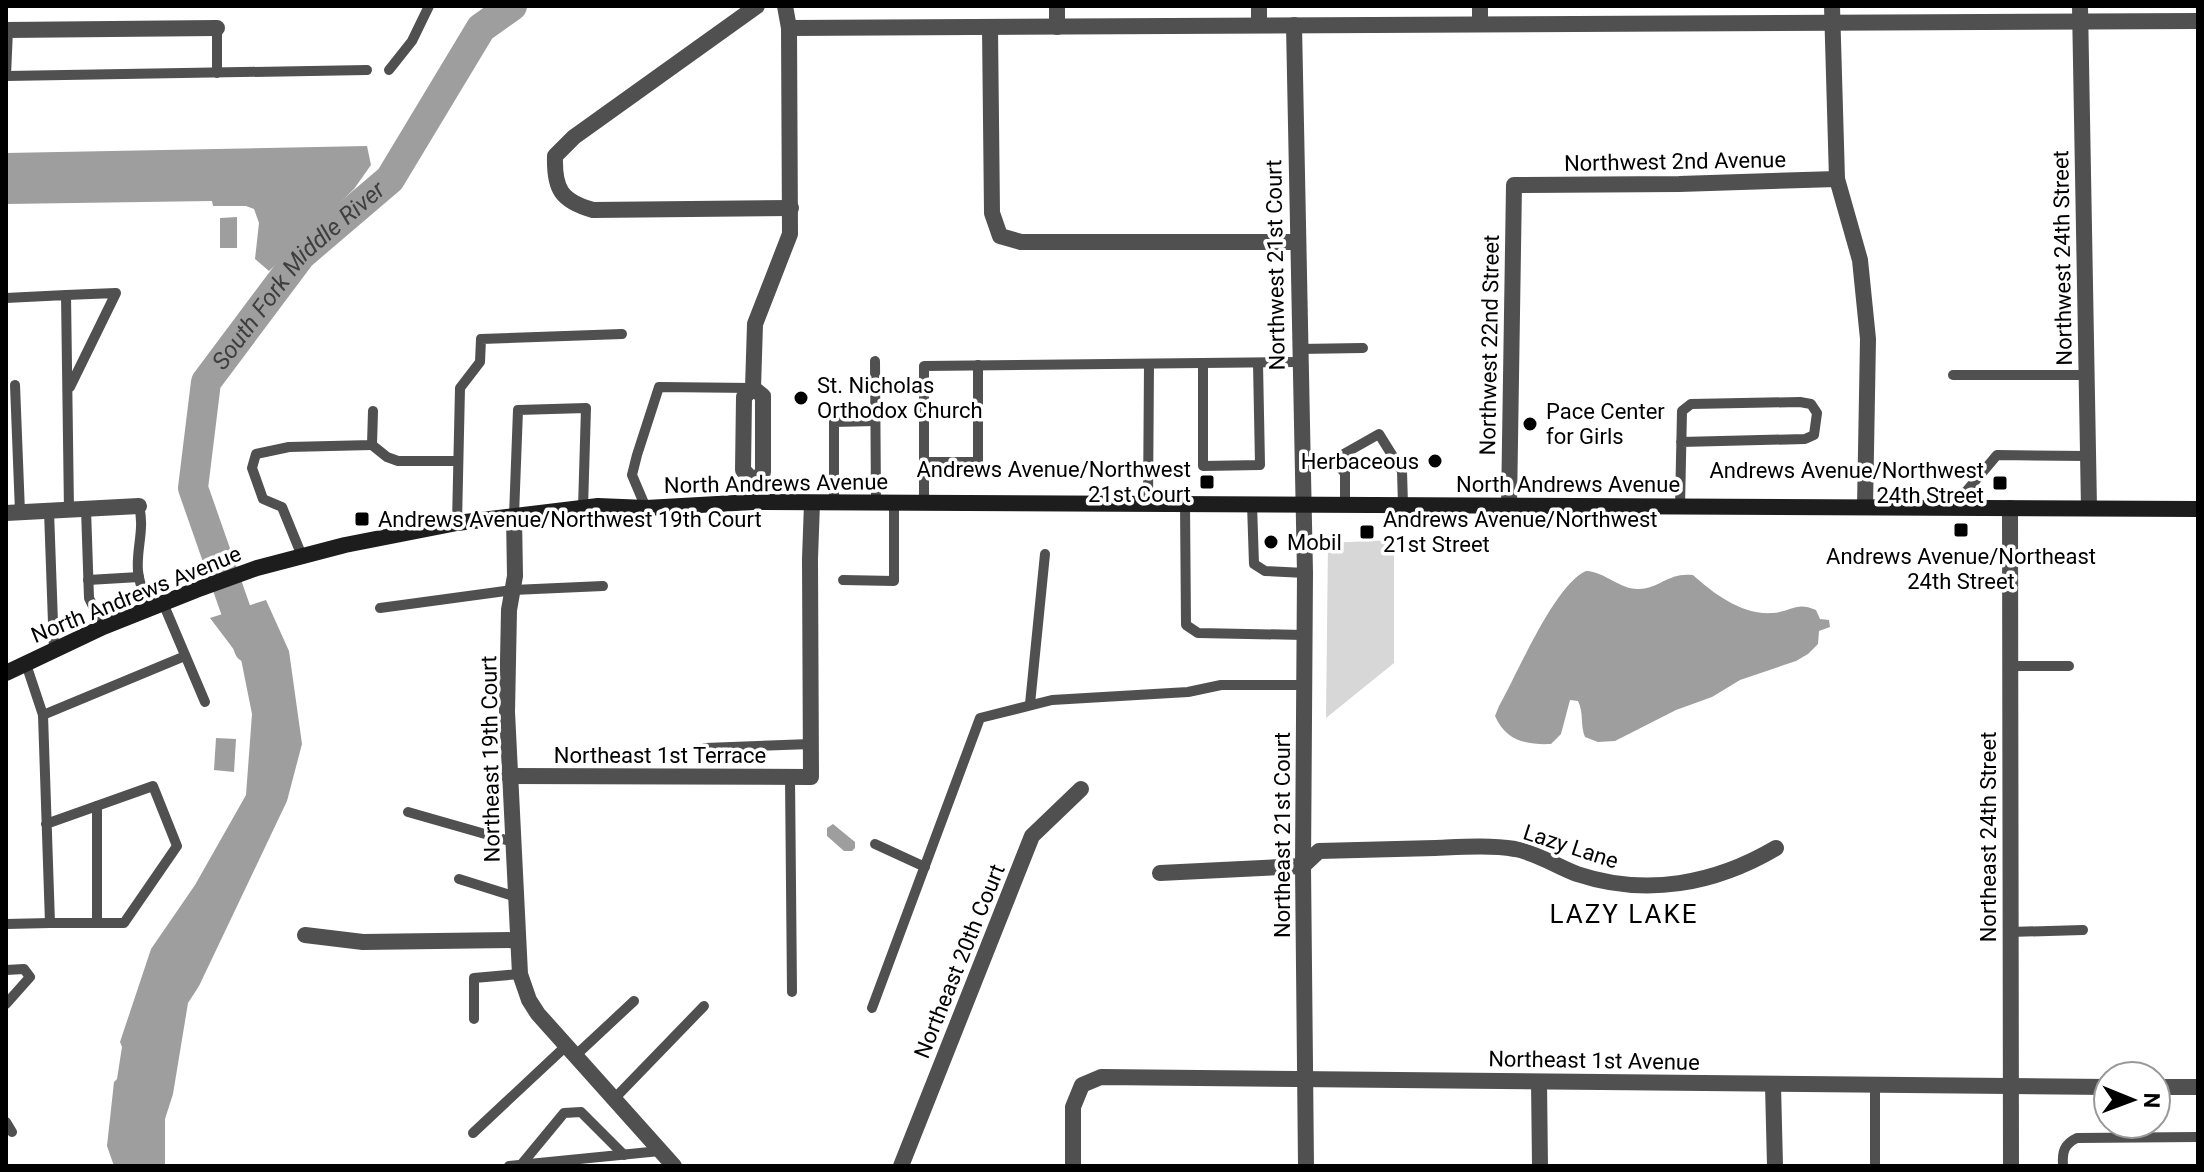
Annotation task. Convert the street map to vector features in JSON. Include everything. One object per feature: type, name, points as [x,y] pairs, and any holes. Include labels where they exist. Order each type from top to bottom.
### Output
[{"type":"main road","name":"North Andrews Avenue","points":[[6,673],[103,627],[257,568],[345,545],[457,523],[583,508],[753,502],[2198,509]]},
{"type":"street","points":[[757,6],[574,137],[555,156],[557,188],[573,204],[593,210],[791,208]]},
{"type":"street","points":[[753,502],[754,482],[763,472],[763,396],[753,388],[755,324],[790,234],[789,28],[785,6]]},
{"type":"street","points":[[1057,6],[1057,27]]},
{"type":"street","points":[[1259,6],[1259,25]]},
{"type":"street","points":[[1480,6],[1480,24]]},
{"type":"street","points":[[789,28],[1480,24],[1832,14],[2080,14],[2198,21]]},
{"type":"street","points":[[1832,14],[1837,179],[1860,260],[1868,339],[1865,507]]},
{"type":"street","name":"Northwest 24th Street","points":[[2080,14],[2089,508]]},
{"type":"street","name":"Northwest 21st Court","points":[[1294,25],[1303,505]]},
{"type":"street","points":[[7,30],[217,28]]},
{"type":"street","points":[[990,28],[992,213],[1000,236],[1021,242],[1296,242]]},
{"type":"street","name":"Northwest 2nd Avenue","points":[[1514,185],[1837,179]]},
{"type":"street","name":"Northwest 22nd Street","points":[[1509,506],[1514,185]]},
{"type":"street","points":[[811,744],[812,503]]},
{"type":"street","name":"Northeast 21st Court","points":[[1303,505],[1306,1166]]},
{"type":"street","points":[[13,513],[139,506]]},
{"type":"street","name":"Northeast 24th Street","points":[[2010,508],[2011,1166]]},
{"type":"street","name":"Northeast 19th Court","points":[[514,516],[515,576],[509,610],[509,776],[520,974],[529,1000],[674,1166]]},
{"type":"street","name":"Northeast 1st Terrace","points":[[509,776],[811,777],[811,744]]},
{"type":"street","name":"Northeast 20th Court","points":[[901,1166],[1032,836],[1081,789]]},
{"type":"street","name":"Lazy Lane","points":[[1303,866],[1319,851],[1499,847],[1531,853],[1591,878],[1622,885],[1653,887],[1725,872],[1776,848]]},
{"type":"street","points":[[1160,873],[1303,866]]},
{"type":"street","points":[[305,935],[363,942],[518,940]]},
{"type":"street","name":"Northeast 1st Avenue","points":[[1073,1166],[1073,1107],[1082,1085],[1101,1077],[2092,1087]]},
{"type":"street","points":[[1539,1082],[1540,1166]]},
{"type":"street","points":[[1773,1085],[1775,1166]]},
{"type":"street","points":[[2172,1087],[2198,1087]]},
{"type":"lane","points":[[389,70],[412,41],[429,6]]},
{"type":"lane","points":[[217,28],[217,73]]},
{"type":"lane","points":[[7,30],[6,76],[367,70]]},
{"type":"lane","points":[[6,298],[116,293],[68,391]]},
{"type":"lane","points":[[66,295],[69,476],[78,510],[89,598],[103,627]]},
{"type":"lane","points":[[457,523],[460,388],[480,362],[481,339],[622,334]]},
{"type":"lane","points":[[924,503],[924,366],[1258,363],[1363,348]]},
{"type":"lane","points":[[875,361],[876,503]]},
{"type":"lane","points":[[1203,363],[1203,466],[1260,465],[1258,363]]},
{"type":"lane","points":[[1148,504],[1149,364]]},
{"type":"lane","points":[[924,462],[978,462],[978,365]]},
{"type":"lane","points":[[1953,375],[2086,375]]},
{"type":"lane","points":[[13,513],[15,385]]},
{"type":"lane","points":[[646,508],[632,475],[659,387],[753,388]]},
{"type":"lane","points":[[1680,507],[1681,442],[1682,411],[1691,404],[1800,402],[1811,404],[1817,413],[1814,435],[1805,439],[1681,442]]},
{"type":"lane","points":[[514,516],[518,410],[586,408],[583,508]]},
{"type":"lane","points":[[372,445],[373,411]]},
{"type":"lane","points":[[834,503],[834,422],[875,421]]},
{"type":"lane","points":[[1302,460],[1333,460],[1379,434],[1402,471],[1403,505]]},
{"type":"lane","points":[[302,556],[282,507],[263,499],[252,468],[256,454],[289,447],[372,445],[398,461],[458,461]]},
{"type":"lane","points":[[1953,507],[1997,455],[2088,456]]},
{"type":"lane","points":[[1333,460],[1345,473],[1345,505]]},
{"type":"lane","points":[[843,580],[894,581],[894,503]]},
{"type":"lane","points":[[1185,504],[1186,625],[1198,633],[1304,635]]},
{"type":"lane","points":[[1252,504],[1254,564],[1265,571],[1305,573]]},
{"type":"lane","points":[[139,506],[142,527],[139,577],[185,656],[205,702]]},
{"type":"lane","points":[[49,511],[54,651]]},
{"type":"lane","points":[[1030,704],[1045,554]]},
{"type":"lane","points":[[88,580],[139,577]]},
{"type":"lane","points":[[380,608],[513,590],[603,586]]},
{"type":"lane","points":[[43,715],[185,656]]},
{"type":"lane","points":[[26,664],[43,715],[50,923]]},
{"type":"lane","points":[[2010,666],[2069,666]]},
{"type":"lane","points":[[872,1008],[980,718],[1052,700],[1188,692],[1221,685],[1306,685]]},
{"type":"lane","points":[[705,748],[811,744]]},
{"type":"lane","points":[[790,777],[792,992]]},
{"type":"lane","points":[[6,924],[124,923],[177,846],[153,786],[46,824]]},
{"type":"lane","points":[[97,806],[97,923]]},
{"type":"lane","points":[[408,812],[513,842]]},
{"type":"lane","points":[[875,844],[925,867]]},
{"type":"lane","points":[[459,879],[516,897]]},
{"type":"lane","points":[[2010,932],[2083,930]]},
{"type":"lane","points":[[6,970],[24,969],[30,977],[6,1004]]},
{"type":"lane","points":[[474,1019],[474,978],[520,974]]},
{"type":"lane","points":[[473,1133],[634,1001]]},
{"type":"lane","points":[[614,1099],[704,1006]]},
{"type":"lane","points":[[1875,1085],[1875,1166]]},
{"type":"lane","points":[[515,1165],[564,1113],[581,1112],[624,1155]]},
{"type":"lane","points":[[2063,1166],[2062,1152],[2068,1142],[2077,1138],[2198,1137]]},
{"type":"lane","points":[[515,1165],[660,1151]]},
{"type":"shaded area","points":[[367,146],[371,165],[354,189],[269,271],[255,259],[259,223],[254,209],[246,206],[213,206],[212,201],[6,204],[6,153]]},
{"type":"shaded area","points":[[237,217],[237,248],[220,248],[220,218]]},
{"type":"shaded area","points":[[1394,540],[1394,663],[1326,718],[1328,543]]},
{"type":"shaded area","points":[[1586,571],[1632,589],[1653,586],[1677,576],[1693,575],[1739,607],[1761,613],[1809,608],[1816,610],[1820,619],[1829,620],[1830,627],[1819,631],[1818,644],[1796,661],[1740,680],[1712,697],[1676,710],[1615,741],[1598,742],[1585,737],[1578,701],[1570,700],[1561,734],[1551,744],[1518,740],[1505,731],[1495,716],[1499,706],[1549,612],[1561,594]]},
{"type":"shaded area","points":[[266,600],[289,651],[302,744],[287,801],[188,1003],[173,1094],[165,1119],[165,1166],[114,1166],[107,1146],[114,1082],[122,1047],[120,1042],[151,949],[195,885],[246,795],[252,714],[241,659],[210,618]]},
{"type":"shaded area","points":[[216,738],[236,739],[234,772],[214,770]]},
{"type":"shaded area","points":[[833,824],[855,842],[852,851],[844,851],[827,836],[827,828]]},
{"type":"waterway","name":"South Fork Middle River","points":[[249,648],[193,488],[206,382],[301,255],[390,179],[481,28],[512,6]]},
{"type":"place","name":"St. Nicholas Orthodox Church","points":[[801,398]]},
{"type":"place","name":"Pace Center for Girls","points":[[1530,424]]},
{"type":"place","name":"Herbaceous","points":[[1435,461]]},
{"type":"place","name":"Andrews Avenue/Northwest 21st Court","points":[[1207,482]]},
{"type":"place","name":"Andrews Avenue/Northwest 24th Street","points":[[2000,483]]},
{"type":"place","name":"Andrews Avenue/Northwest 19th Court","points":[[362,519]]},
{"type":"place","name":"Andrews Avenue/Northeast 24th Street","points":[[1961,530]]},
{"type":"place","name":"Andrews Avenue/Northwest 21st Street","points":[[1367,532]]},
{"type":"place","name":"Mobil","points":[[1271,542]]},
{"type":"district","name":"LAZY LAKE","points":[[1624,914]]}]
